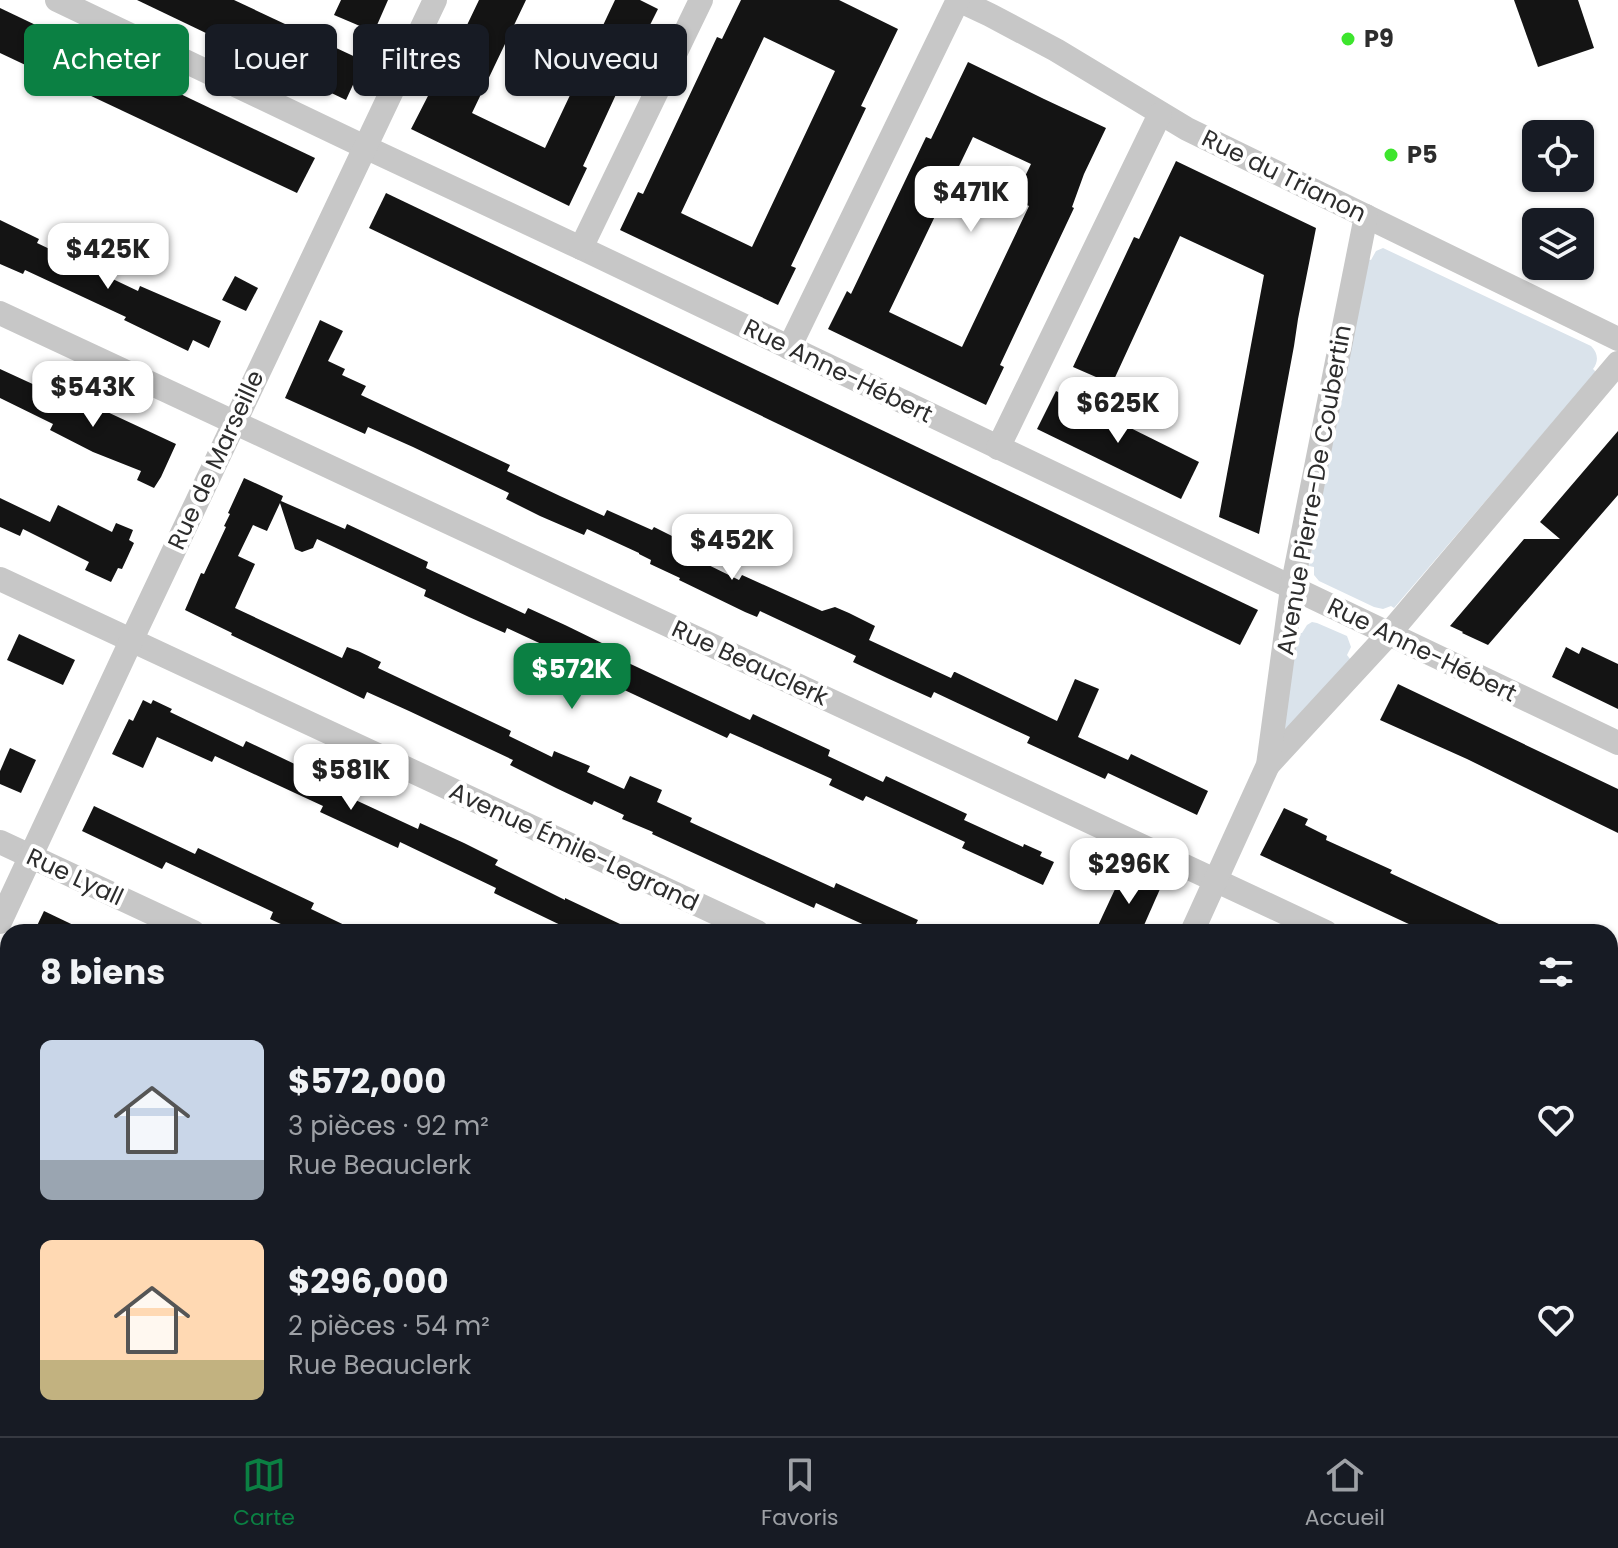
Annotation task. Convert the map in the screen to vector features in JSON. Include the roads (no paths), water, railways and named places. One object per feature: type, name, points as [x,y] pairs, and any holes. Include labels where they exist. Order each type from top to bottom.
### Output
[{"type":"street","name":"Rue Anne-Hébert","points":[[57,0],[1618,743]]},
{"type":"street","name":"Rue de Marseille","points":[[0,922],[435,0]]},
{"type":"street","points":[[581,248],[701,0]]},
{"type":"street","points":[[789,348],[958,0]]},
{"type":"street","name":"Rue du Trianon","points":[[958,0],[1056,50],[1187,129],[1618,339]]},
{"type":"street","points":[[998,448],[1160,114]]},
{"type":"street","name":"Avenue Pierre-De Coubertin","points":[[1196,924],[1268,765],[1292,588],[1366,216]]},
{"type":"street","name":"Rue Beauclerk","points":[[0,313],[1309,924]]},
{"type":"street","name":"Avenue Pierre-De Coubertin","points":[[1268,765],[1388,635],[1618,363]]},
{"type":"street","name":"Avenue Émile-Legrand","points":[[0,579],[740,924]]},
{"type":"street","name":"Rue Lyall","points":[[0,842],[176,924]]},
{"type":"place","name":"P9","points":[[1348,39]]},
{"type":"place","name":"P5","points":[[1391,155]]}]
